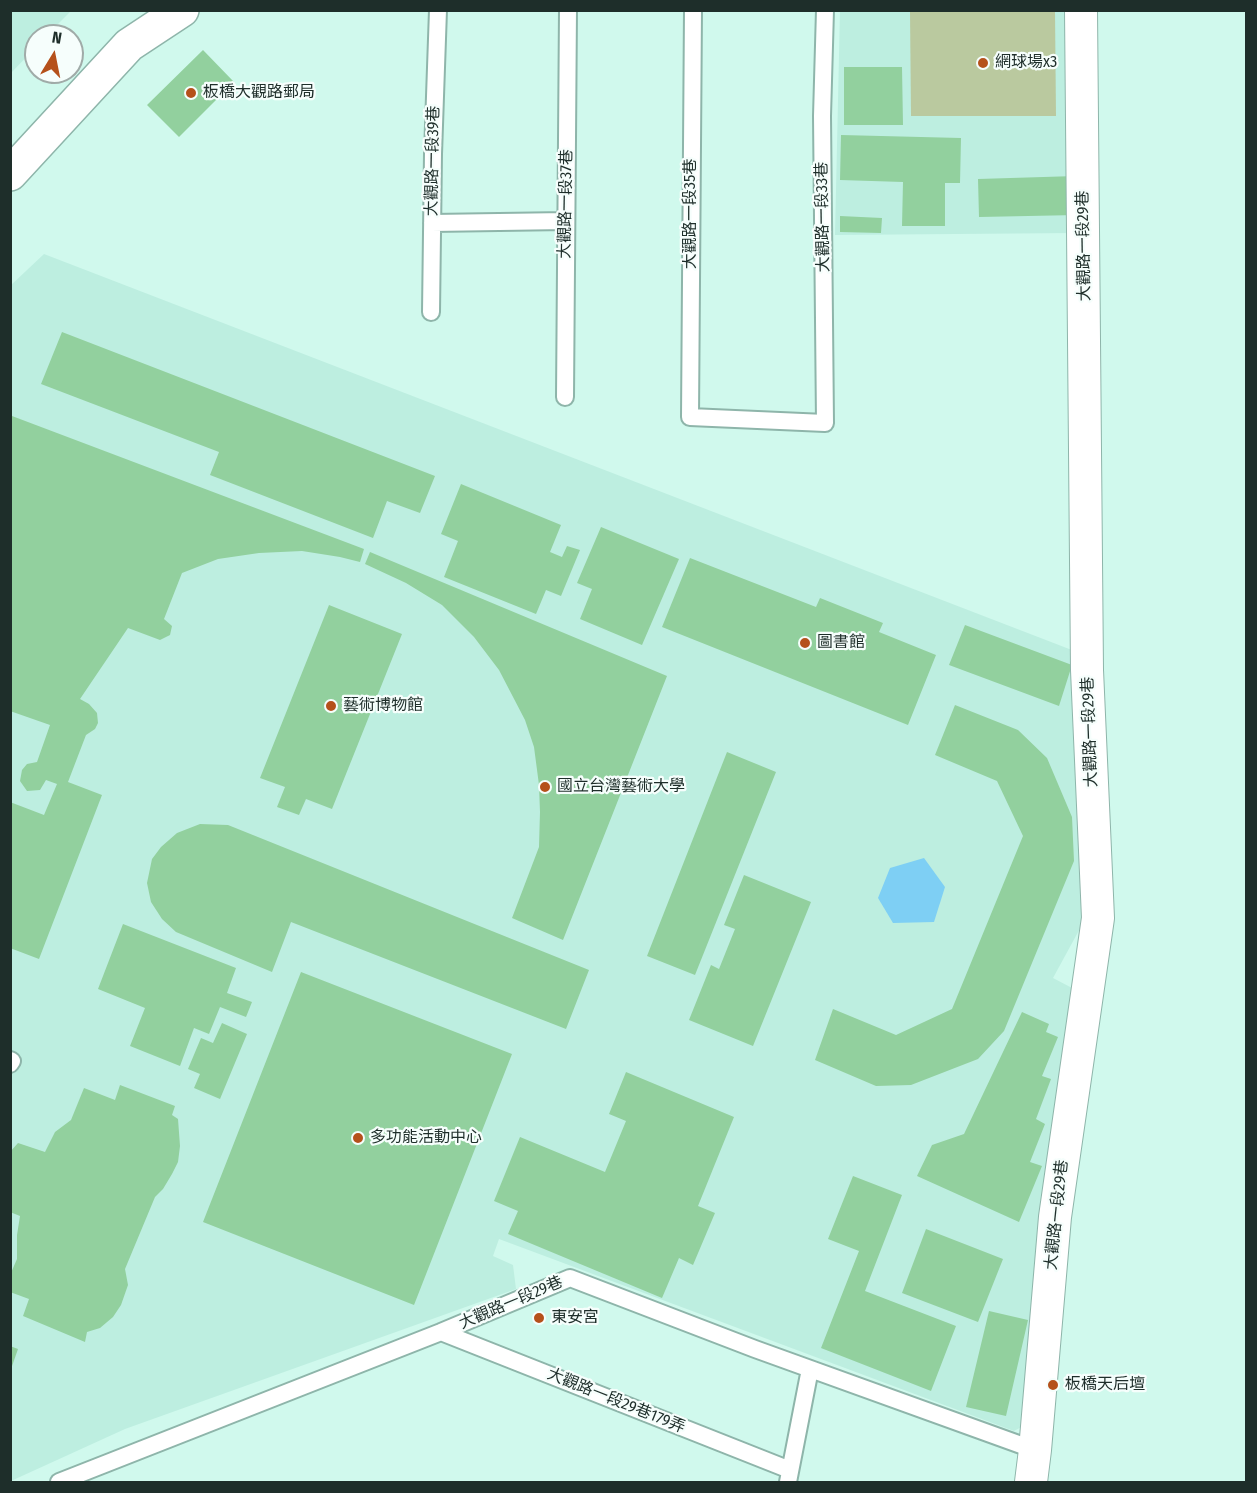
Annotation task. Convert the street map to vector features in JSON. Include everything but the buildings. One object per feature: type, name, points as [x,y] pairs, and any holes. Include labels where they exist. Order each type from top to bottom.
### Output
[{"type":"main road","points":[[10,174],[129,45],[182,10]]},
{"type":"street","name":"大觀路一段29巷","points":[[1031,1482],[1055,1216],[1098,918],[1087,670],[1081,10]]},
{"type":"lane","name":"大觀路一段39巷","points":[[431,312],[438,10]]},
{"type":"lane","name":"大觀路一段37巷","points":[[565,397],[568,10]]},
{"type":"lane","name":"大觀路一段35巷","points":[[693,10],[690,417],[825,423]]},
{"type":"lane","name":"大觀路一段33巷","points":[[825,10],[822,116],[825,423]]},
{"type":"lane","points":[[432,223],[566,221]]},
{"type":"lane","name":"大觀路一段29巷","points":[[58,1482],[441,1332],[570,1278],[755,1349],[1035,1450]]},
{"type":"lane","name":"大觀路一段29巷179弄","points":[[441,1332],[789,1476]]},
{"type":"lane","points":[[789,1476],[810,1369]]},
{"type":"shaded area","points":[[11,10],[71,11],[58,24],[24,24],[24,59],[11,73]]},
{"type":"shaded area","points":[[840,11],[1068,11],[1076,233],[835,235]]},
{"type":"shaded area","name":"網球場x3","points":[[910,11],[1055,11],[1056,116],[911,116]]},
{"type":"shaded area","name":"國立台灣藝術大學","points":[[44,254],[1077,652],[1083,923],[1053,978],[1074,989],[1027,1424],[1014,1431],[499,1239],[493,1256],[513,1265],[516,1289],[125,1429],[11,1481],[10,286]]},
{"type":"water","points":[[924,858],[945,887],[934,922],[893,923],[878,898],[890,868]]},
{"type":"place","name":"網球場x3","points":[[983,63]]},
{"type":"place","name":"板橋大觀路郵局","points":[[191,93]]},
{"type":"place","name":"圖書館","points":[[805,643]]},
{"type":"place","name":"藝術博物館","points":[[331,706]]},
{"type":"place","name":"國立台灣藝術大學","points":[[545,787]]},
{"type":"place","name":"多功能活動中心","points":[[358,1138]]},
{"type":"place","name":"東安宮","points":[[539,1318]]},
{"type":"place","name":"板橋天后壇","points":[[1053,1385]]}]
